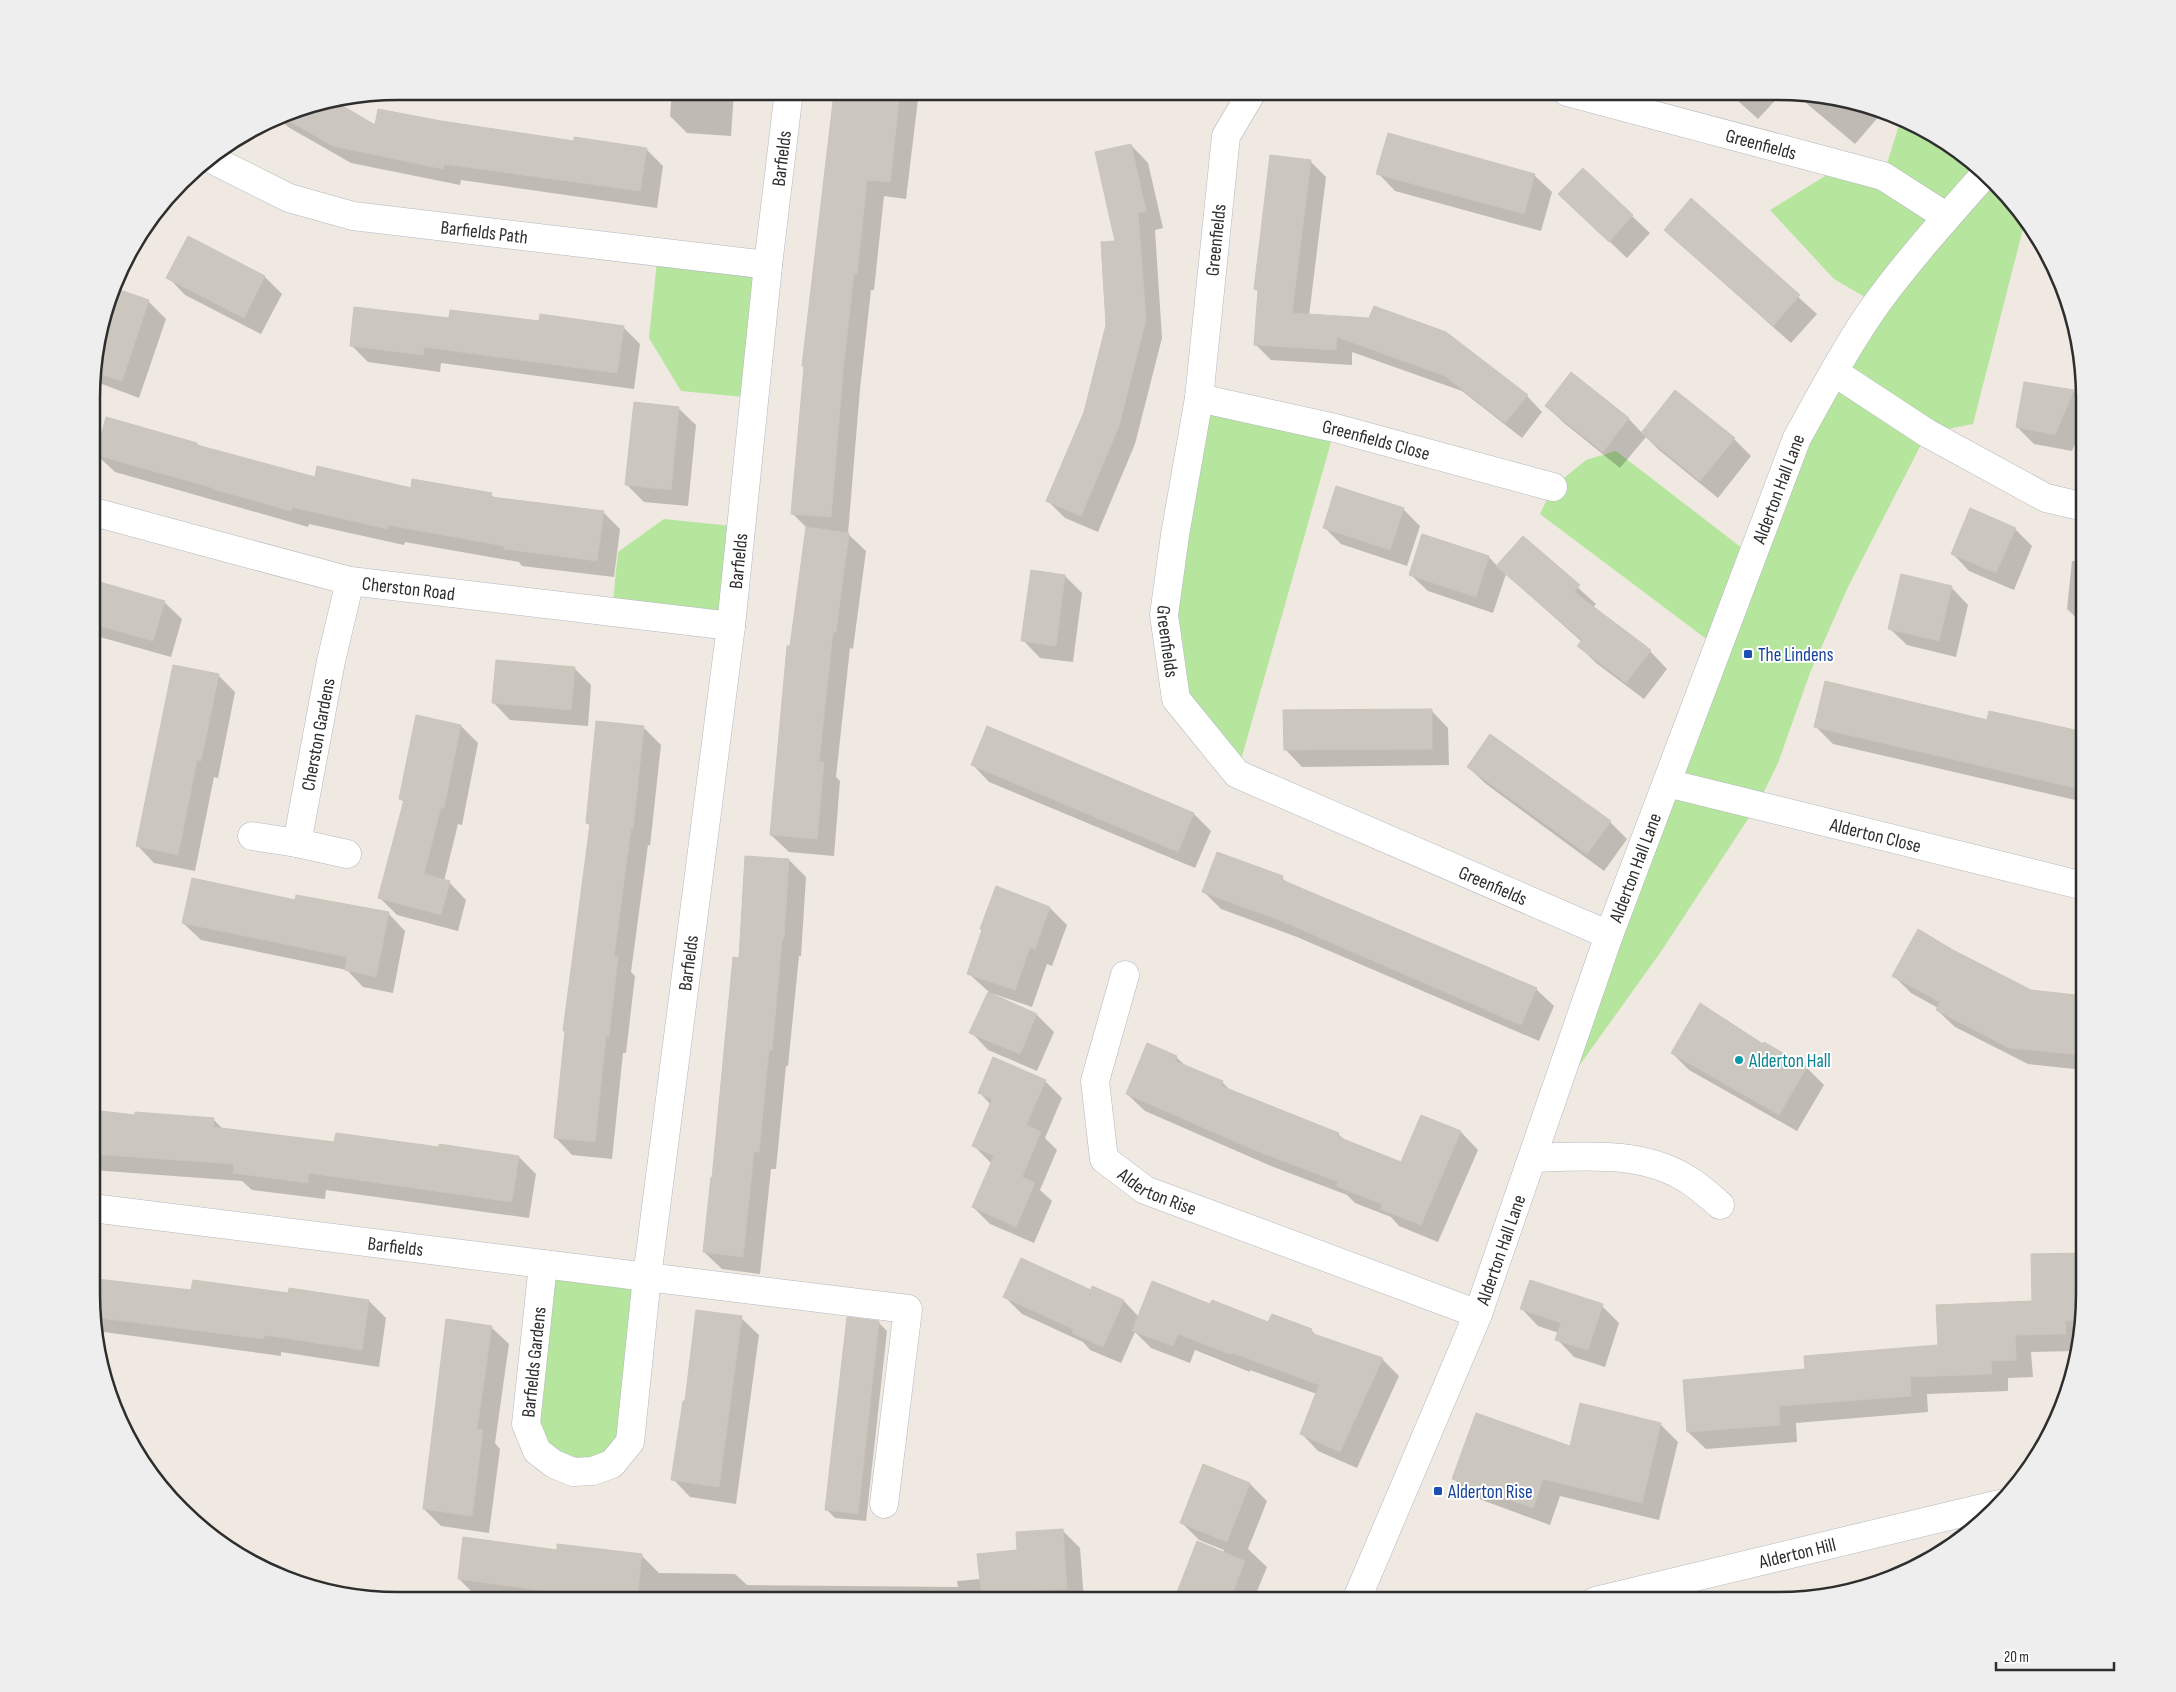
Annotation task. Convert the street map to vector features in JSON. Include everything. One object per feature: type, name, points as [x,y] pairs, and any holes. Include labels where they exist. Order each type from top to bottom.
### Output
[{"type":"street","name":"Barfields","points":[[100,1209],[647,1277],[731,626],[768,264],[789,100]]},
{"type":"street","name":"Greenfields","points":[[1247,100],[1226,136],[1199,398],[1175,535],[1164,615],[1176,699],[1237,774],[1609,935]]},
{"type":"street","name":"Greenfields","points":[[1597,100],[1883,176],[1946,217]]},
{"type":"street","name":"Barfields Path","points":[[217,162],[289,198],[353,216],[768,264]]},
{"type":"street","name":"Alderton Hall Lane","points":[[1359,1592],[1478,1314],[1609,935],[1797,438],[1834,372],[1877,304],[1946,217],[1980,179]]},
{"type":"street","points":[[1834,372],[1927,433],[2046,498],[2076,505]]},
{"type":"street","name":"Greenfields Close","points":[[1199,398],[1335,428],[1530,479],[1553,487]]},
{"type":"street","name":"Cherston Road","points":[[100,514],[350,581],[731,626]]},
{"type":"street","name":"Cherston Gardens","points":[[297,843],[330,670],[350,581]]},
{"type":"street","name":"Alderton Close","points":[[1667,783],[2076,884]]},
{"type":"street","points":[[252,836],[347,854]]},
{"type":"street","name":"Alderton Rise","points":[[1125,975],[1095,1081],[1104,1160],[1145,1190],[1478,1314]]},
{"type":"street","points":[[1532,1158],[1587,1156],[1643,1161],[1670,1170],[1692,1182],[1720,1205]]},
{"type":"street","name":"Barfields Gardens","points":[[543,1264],[526,1424],[537,1451],[554,1464],[573,1472],[593,1471],[612,1464],[630,1442],[647,1277]]},
{"type":"street","points":[[647,1277],[908,1309],[884,1504]]},
{"type":"street","name":"Alderton Hill","points":[[1632,1592],[1987,1507]]},
{"type":"green space","points":[[1899,126],[1943,150],[1974,174],[1989,187],[2023,229],[1973,424],[1927,433],[1848,587],[1810,673],[1778,763],[1758,804],[1660,953],[1551,1105],[1717,647],[1540,514],[1553,487],[1586,460],[1616,451],[1751,555],[1877,304],[1834,279],[1770,210],[1843,165],[1883,176]]},
{"type":"green space","points":[[658,252],[768,265],[755,398],[681,391],[649,338]]},
{"type":"green space","points":[[1199,398],[1335,428],[1237,774],[1176,699],[1164,615]]},
{"type":"green space","points":[[664,519],[741,527],[731,626],[612,611],[618,552]]},
{"type":"green space","points":[[543,1264],[647,1277],[630,1442],[593,1471],[537,1451]]},
{"type":"building","points":[[833,100],[899,101],[890,182],[867,180],[857,274],[854,273],[843,371],[831,517],[791,514],[804,367],[802,366]]},
{"type":"building","points":[[342,106],[375,125],[378,109],[441,121],[574,141],[574,137],[647,148],[640,191],[444,164],[443,169],[333,146],[289,121],[321,110]]},
{"type":"building","points":[[1388,133],[1535,174],[1524,214],[1376,174]]},
{"type":"building","points":[[1131,144],[1146,211],[1138,213],[1146,320],[1119,426],[1081,516],[1046,501],[1084,412],[1106,325],[1101,242],[1115,241],[1095,152]]},
{"type":"building","points":[[1270,155],[1311,160],[1292,313],[1369,318],[1374,306],[1446,332],[1528,395],[1505,423],[1445,376],[1337,337],[1336,350],[1254,345],[1258,290],[1254,289]]},
{"type":"building","points":[[1583,168],[1633,215],[1609,242],[1558,194]]},
{"type":"building","points":[[1691,198],[1800,295],[1773,326],[1664,230]]},
{"type":"building","points":[[188,236],[265,276],[244,318],[166,278]]},
{"type":"building","points":[[121,290],[149,300],[122,381],[101,374],[110,321]]},
{"type":"building","points":[[354,307],[449,318],[450,310],[539,321],[540,314],[624,326],[617,373],[424,347],[423,355],[350,346]]},
{"type":"building","points":[[1571,372],[1629,418],[1603,452],[1545,406]]},
{"type":"building","points":[[2024,382],[2074,390],[2055,435],[2016,427]]},
{"type":"building","points":[[1675,390],[1735,438],[1700,481],[1641,433]]},
{"type":"building","points":[[634,402],[679,407],[671,490],[625,485]]},
{"type":"building","points":[[106,417],[197,443],[197,445],[315,477],[317,466],[411,488],[412,479],[492,493],[491,497],[604,511],[597,561],[504,549],[504,546],[388,525],[387,529],[292,507],[291,511],[100,456],[100,440]]},
{"type":"building","points":[[1336,486],[1404,508],[1390,550],[1323,528]]},
{"type":"building","points":[[1970,508],[2016,528],[1996,573],[1951,554]]},
{"type":"building","points":[[806,527],[849,533],[836,632],[833,632],[819,762],[824,762],[817,839],[770,835],[787,646],[790,646]]},
{"type":"building","points":[[1422,534],[1489,556],[1476,597],[1409,575]]},
{"type":"building","points":[[1523,536],[1580,585],[1574,592],[1651,650],[1626,683],[1577,646],[1582,640],[1496,566]]},
{"type":"building","points":[[1031,570],[1065,575],[1056,646],[1021,641]]},
{"type":"building","points":[[1901,574],[1952,586],[1939,641],[1888,629]]},
{"type":"building","points":[[100,582],[165,601],[153,641],[100,626]]},
{"type":"building","points":[[496,660],[575,667],[571,710],[492,703]]},
{"type":"building","points":[[173,665],[219,674],[201,761],[197,760],[178,855],[136,846]]},
{"type":"building","points":[[1825,681],[1987,720],[1989,711],[2076,730],[2076,788],[1814,727]]},
{"type":"building","points":[[1432,709],[1432,749],[1284,750],[1283,710]]},
{"type":"building","points":[[416,715],[461,725],[444,808],[441,807],[424,874],[450,881],[441,915],[378,898],[404,800],[399,799]]},
{"type":"building","points":[[596,721],[644,726],[633,829],[631,829],[614,957],[618,957],[609,1036],[606,1036],[595,1142],[554,1138],[565,1031],[563,1031],[590,824],[586,823]]},
{"type":"building","points":[[987,726],[1194,813],[1178,852],[971,765]]},
{"type":"building","points":[[1490,734],[1611,821],[1587,854],[1467,767]]},
{"type":"building","points":[[1217,852],[1283,876],[1282,880],[1537,988],[1521,1025],[1279,920],[1202,892]]},
{"type":"building","points":[[745,856],[789,859],[784,939],[782,939],[772,1050],[769,1049],[759,1152],[754,1152],[743,1257],[703,1252],[733,957],[739,958]]},
{"type":"building","points":[[192,878],[295,900],[296,895],[389,912],[376,977],[345,970],[347,957],[182,923]]},
{"type":"building","points":[[996,886],[1050,907],[1035,949],[1030,947],[1015,990],[967,974],[982,930],[980,929]]},
{"type":"building","points":[[1918,929],[1953,950],[2031,990],[2076,995],[2076,1054],[2009,1048],[1936,1010],[1940,1002],[1892,976]]},
{"type":"building","points":[[988,992],[1037,1014],[1020,1054],[969,1033]]},
{"type":"building","name":"Alderton Hall","points":[[1700,1003],[1763,1044],[1764,1042],[1807,1067],[1779,1115],[1671,1053]]},
{"type":"building","points":[[1147,1043],[1177,1056],[1175,1061],[1223,1081],[1221,1086],[1339,1133],[1338,1137],[1401,1162],[1421,1115],[1461,1131],[1421,1225],[1380,1209],[1382,1204],[1336,1186],[1338,1182],[1252,1149],[1126,1094]]},
{"type":"building","points":[[993,1057],[1046,1080],[1026,1125],[1041,1132],[1022,1177],[1035,1183],[1016,1227],[972,1207],[994,1156],[972,1146],[992,1099],[978,1093]]},
{"type":"building","points":[[100,1111],[135,1115],[135,1112],[214,1118],[213,1127],[334,1142],[336,1133],[439,1147],[439,1144],[519,1156],[512,1202],[309,1173],[308,1183],[233,1173],[234,1164],[100,1155]]},
{"type":"building","points":[[2076,1253],[2074,1320],[2065,1321],[2066,1334],[2015,1335],[2016,1360],[1991,1361],[1992,1374],[1910,1377],[1911,1396],[1779,1406],[1780,1425],[1687,1432],[1683,1380],[1805,1369],[1804,1356],[1938,1345],[1936,1305],[2032,1301],[2031,1254]]},
{"type":"building","points":[[1021,1258],[1091,1290],[1092,1286],[1124,1300],[1103,1347],[1072,1333],[1073,1329],[1003,1297]]},
{"type":"building","points":[[100,1279],[191,1290],[193,1280],[288,1293],[289,1288],[369,1300],[362,1350],[264,1335],[264,1339],[102,1318]]},
{"type":"building","points":[[1530,1280],[1603,1304],[1588,1350],[1555,1340],[1561,1323],[1520,1309]]},
{"type":"building","points":[[1152,1281],[1210,1304],[1212,1300],[1268,1322],[1272,1314],[1312,1329],[1311,1333],[1383,1358],[1340,1452],[1300,1434],[1319,1385],[1178,1334],[1173,1346],[1132,1331]]},
{"type":"building","points":[[696,1310],[742,1316],[719,1487],[671,1480],[683,1401],[685,1401]]},
{"type":"building","points":[[847,1317],[879,1321],[858,1514],[825,1510]]},
{"type":"building","points":[[446,1319],[492,1326],[477,1429],[483,1430],[472,1516],[423,1509]]},
{"type":"building","points":[[1580,1403],[1661,1423],[1642,1503],[1543,1479],[1533,1508],[1452,1479],[1476,1413],[1570,1446]]},
{"type":"building","points":[[1203,1464],[1250,1483],[1227,1542],[1180,1523]]},
{"type":"building","points":[[1063,1529],[1067,1589],[981,1592],[977,1554],[1017,1550],[1016,1532]]},
{"type":"building","points":[[463,1537],[557,1550],[557,1544],[642,1554],[638,1592],[553,1592],[458,1579]]},
{"type":"building","points":[[1197,1541],[1245,1561],[1233,1592],[1177,1592]]},
{"type":"place","name":"The Lindens","points":[[1748,654]]},
{"type":"place","name":"Alderton Hall","points":[[1739,1060]]},
{"type":"place","name":"Alderton Rise","points":[[1438,1491]]}]
